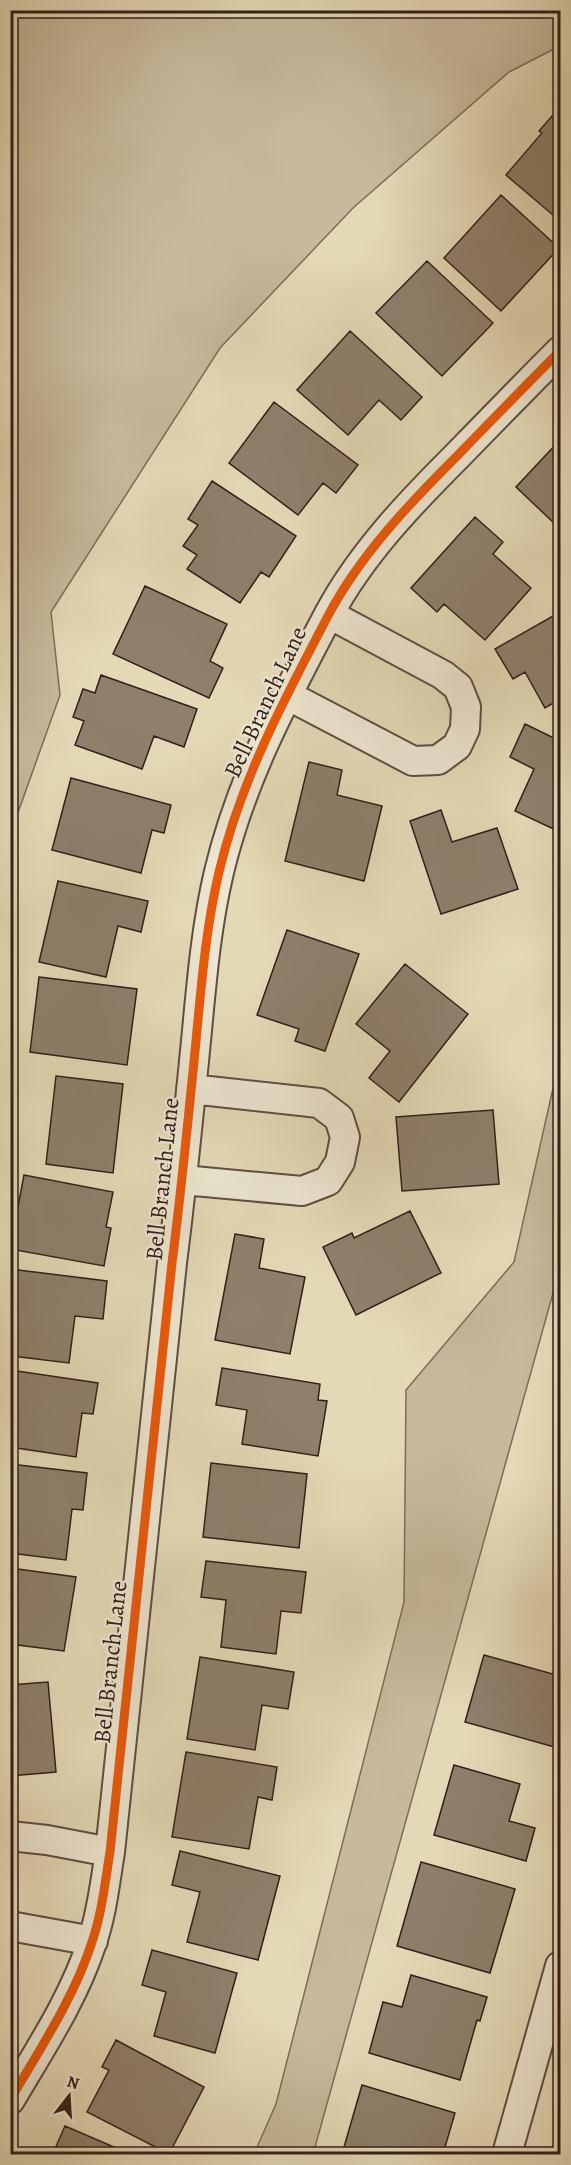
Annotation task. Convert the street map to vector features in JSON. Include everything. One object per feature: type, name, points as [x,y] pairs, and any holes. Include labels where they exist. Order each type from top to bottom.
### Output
[{"type":"street","name":"Bell Branch Lane","points":[[10,2100],[55,2023],[79,1976],[93,1941],[102,1900],[110,1852],[183,1180],[206,941],[219,870],[240,801],[267,734],[329,614],[375,545],[415,498],[561,351]]},
{"type":"street","points":[[287,694],[413,761],[438,760],[457,746],[465,729],[466,707],[458,687],[443,675],[329,614]]},
{"type":"street","points":[[183,1180],[302,1191],[328,1181],[340,1161],[345,1137],[339,1118],[319,1103],[192,1089]]},
{"type":"street","points":[[10,1836],[47,1840],[110,1852]]},
{"type":"street","points":[[10,1926],[93,1941]]},
{"type":"street","points":[[507,2154],[561,1966]]},
{"type":"shaded area","points":[[11,10],[560,11],[560,46],[509,72],[353,208],[220,348],[51,612],[60,695],[11,832]]},
{"type":"shaded area","points":[[560,1057],[560,1268],[313,2154],[254,2154],[276,2104],[404,1602],[406,1390],[514,1262]]},
{"type":"building","points":[[552,116],[560,123],[560,221],[506,175],[542,133],[539,131]]},
{"type":"building","points":[[501,195],[559,248],[501,311],[444,258]]},
{"type":"building","points":[[427,261],[493,323],[442,376],[376,313]]},
{"type":"building","points":[[350,331],[422,397],[401,420],[379,400],[348,435],[297,390]]},
{"type":"building","points":[[274,402],[358,465],[336,493],[323,483],[298,515],[229,463]]},
{"type":"building","points":[[560,440],[560,522],[557,526],[516,487]]},
{"type":"building","points":[[212,481],[296,536],[269,577],[261,572],[240,603],[187,569],[197,555],[183,546],[198,525],[188,519]]},
{"type":"building","points":[[475,517],[503,542],[493,554],[531,588],[485,640],[444,604],[437,612],[411,588]]},
{"type":"building","points":[[145,586],[227,624],[210,661],[223,668],[209,698],[113,654]]},
{"type":"building","points":[[560,612],[560,699],[545,708],[525,672],[513,679],[495,649]]},
{"type":"building","points":[[101,675],[197,709],[184,747],[154,736],[142,769],[75,745],[84,721],[73,717],[83,689],[95,693]]},
{"type":"building","points":[[525,724],[560,741],[560,832],[515,811],[534,769],[510,757]]},
{"type":"building","points":[[309,762],[342,770],[337,795],[382,806],[364,881],[285,861]]},
{"type":"building","points":[[71,778],[171,805],[164,833],[152,830],[141,873],[52,850]]},
{"type":"building","points":[[441,810],[452,842],[497,828],[518,889],[441,914],[410,821]]},
{"type":"building","points":[[58,881],[148,901],[141,932],[118,926],[106,977],[39,962]]},
{"type":"building","points":[[287,930],[359,954],[325,1051],[295,1041],[299,1029],[257,1015]]},
{"type":"building","points":[[405,964],[468,1014],[399,1102],[369,1078],[390,1051],[356,1024]]},
{"type":"building","points":[[39,977],[137,989],[127,1065],[30,1052]]},
{"type":"building","points":[[56,1076],[123,1084],[113,1173],[46,1164]]},
{"type":"building","points":[[493,1110],[499,1184],[402,1191],[396,1117]]},
{"type":"building","points":[[24,1175],[113,1192],[106,1227],[111,1228],[104,1266],[10,1249]]},
{"type":"building","points":[[410,1211],[441,1273],[356,1315],[323,1247],[352,1233],[354,1238]]},
{"type":"building","points":[[235,1234],[264,1239],[259,1268],[305,1277],[290,1354],[215,1340]]},
{"type":"building","points":[[10,1269],[107,1281],[103,1319],[75,1316],[69,1363],[12,1356],[17,1314],[10,1313]]},
{"type":"building","points":[[222,1368],[320,1384],[318,1400],[327,1401],[318,1456],[242,1444],[247,1410],[216,1405]]},
{"type":"building","points":[[10,1370],[98,1383],[93,1414],[82,1413],[76,1457],[10,1447]]},
{"type":"building","points":[[211,1463],[307,1474],[299,1548],[203,1537]]},
{"type":"building","points":[[10,1464],[87,1473],[83,1510],[72,1509],[66,1560],[10,1553]]},
{"type":"building","points":[[206,1561],[306,1572],[301,1613],[281,1611],[276,1654],[221,1647],[226,1600],[201,1597]]},
{"type":"building","points":[[10,1568],[76,1577],[64,1651],[10,1644]]},
{"type":"building","points":[[484,1655],[560,1676],[558,1748],[465,1722]]},
{"type":"building","points":[[200,1657],[294,1672],[288,1709],[262,1705],[255,1750],[187,1739]]},
{"type":"building","points":[[48,1682],[56,1772],[10,1776],[10,1685]]},
{"type":"building","points":[[186,1752],[277,1767],[272,1800],[258,1797],[249,1849],[172,1837]]},
{"type":"building","points":[[454,1765],[520,1784],[509,1821],[535,1828],[526,1861],[434,1835]]},
{"type":"building","points":[[180,1851],[280,1876],[258,1960],[187,1942],[200,1892],[172,1885]]},
{"type":"building","points":[[421,1862],[515,1889],[490,1973],[397,1946]]},
{"type":"building","points":[[152,1950],[237,1973],[215,2053],[154,2036],[166,1992],[142,1985]]},
{"type":"building","points":[[411,1975],[487,1997],[480,2021],[477,2020],[460,2080],[369,2053],[383,2002],[402,2007]]},
{"type":"building","points":[[116,2040],[204,2087],[169,2154],[87,2112],[109,2070],[102,2067]]},
{"type":"building","points":[[362,2085],[455,2113],[443,2154],[342,2154]]},
{"type":"building","points":[[65,2126],[130,2154],[61,2154],[54,2151]]},
{"type":"cycle path","points":[[10,2100],[56,2023],[76,1983],[92,1942],[103,1897],[110,1852],[204,961],[214,894],[228,838],[252,772],[281,708],[329,614],[356,571],[371,550],[422,492],[560,351]]}]
